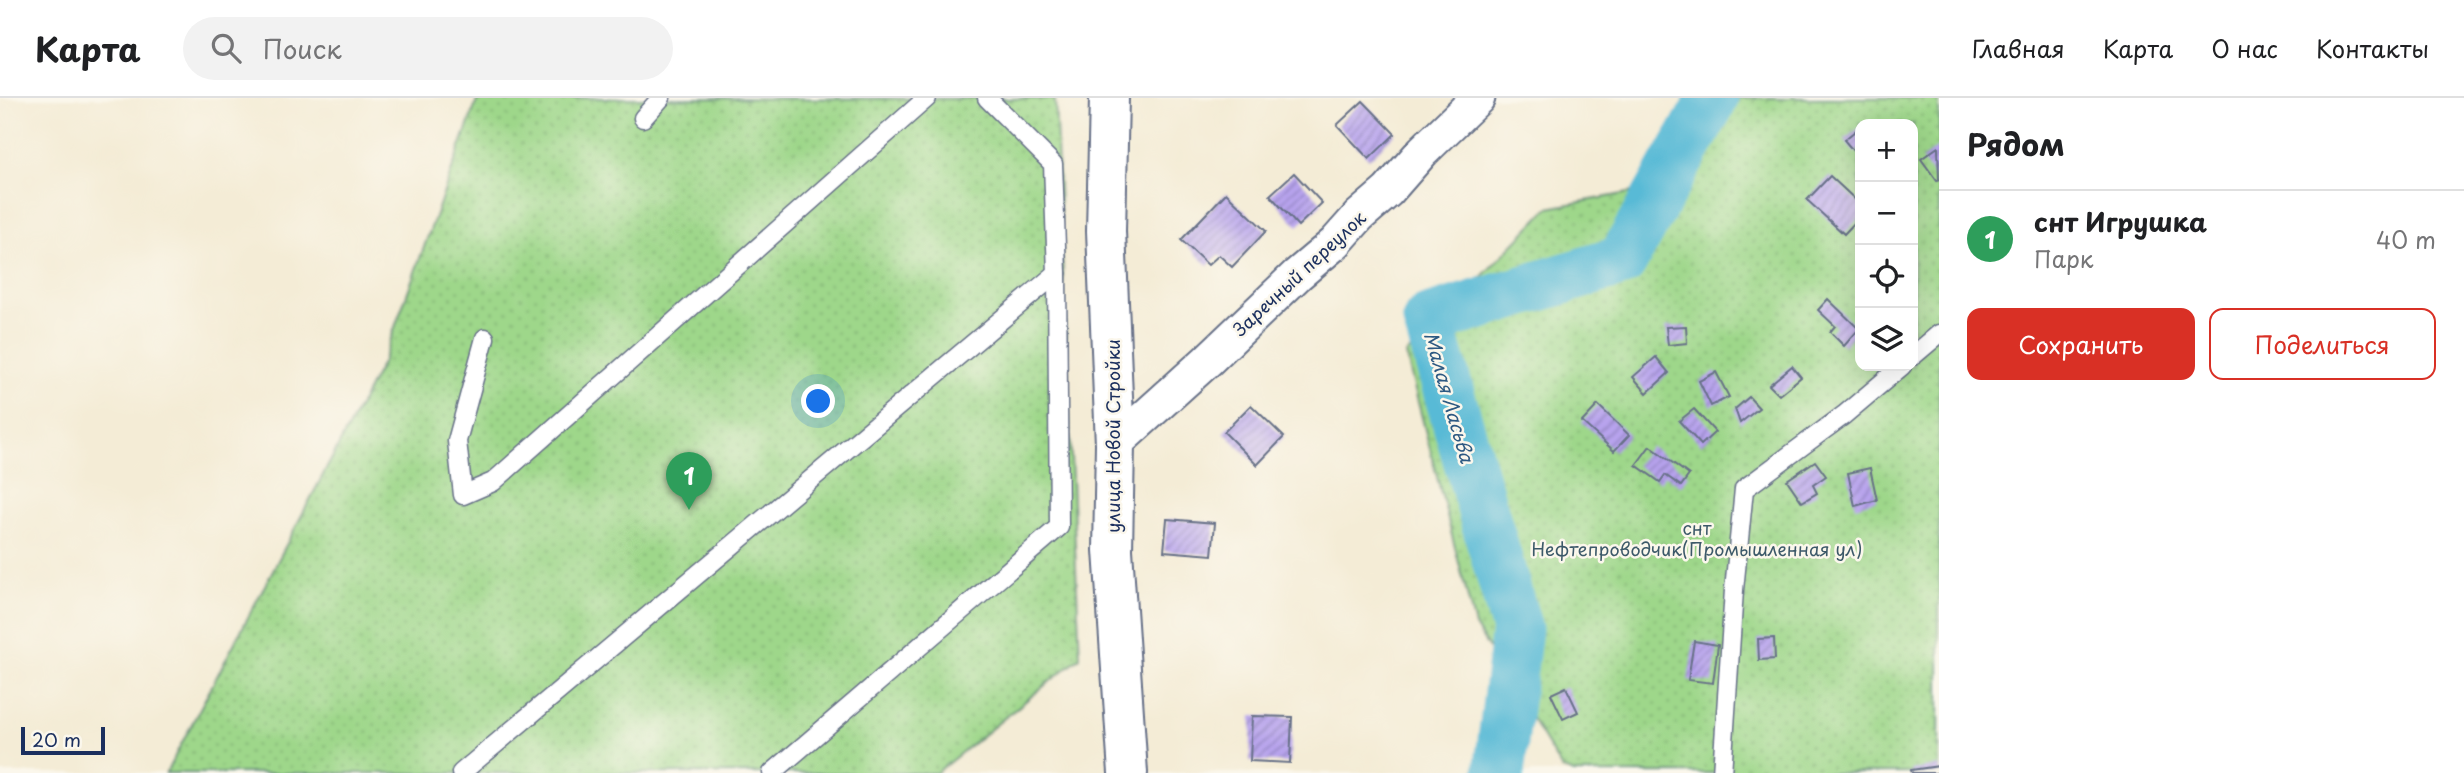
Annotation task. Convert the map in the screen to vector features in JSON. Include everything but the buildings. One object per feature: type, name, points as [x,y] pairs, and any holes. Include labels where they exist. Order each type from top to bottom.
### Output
[{"type":"street","name":"улица Новой Стройки","points":[[1109,98],[1106,231],[1115,444],[1113,550],[1128,773]]},
{"type":"street","name":"Заречный переулок","points":[[1115,444],[1335,243],[1478,98]]},
{"type":"lane","points":[[643,118],[661,98]]},
{"type":"lane","points":[[485,338],[457,441],[463,495],[493,482],[928,98]]},
{"type":"lane","points":[[772,773],[1059,527],[1057,273],[1053,164],[987,98]]},
{"type":"lane","points":[[461,773],[1057,273]]},
{"type":"lane","points":[[1918,352],[1939,334]]},
{"type":"lane","points":[[1722,773],[1734,590],[1744,489],[1844,415],[1896,371]]},
{"type":"green space","points":[[478,98],[1055,99],[1080,657],[936,773],[166,773],[382,363]]},
{"type":"green space","name":"снт Нефтепроводчик(Промышленная ул)","points":[[1699,98],[1939,98],[1939,773],[1575,773],[1562,769],[1475,626],[1406,355],[1548,208],[1661,187]]},
{"type":"waterway","name":"Малая Ласьва","points":[[1499,773],[1517,629],[1428,320],[1622,261],[1713,98]]},
{"type":"place","name":"снт Игрушка","points":[[689,510]]}]
